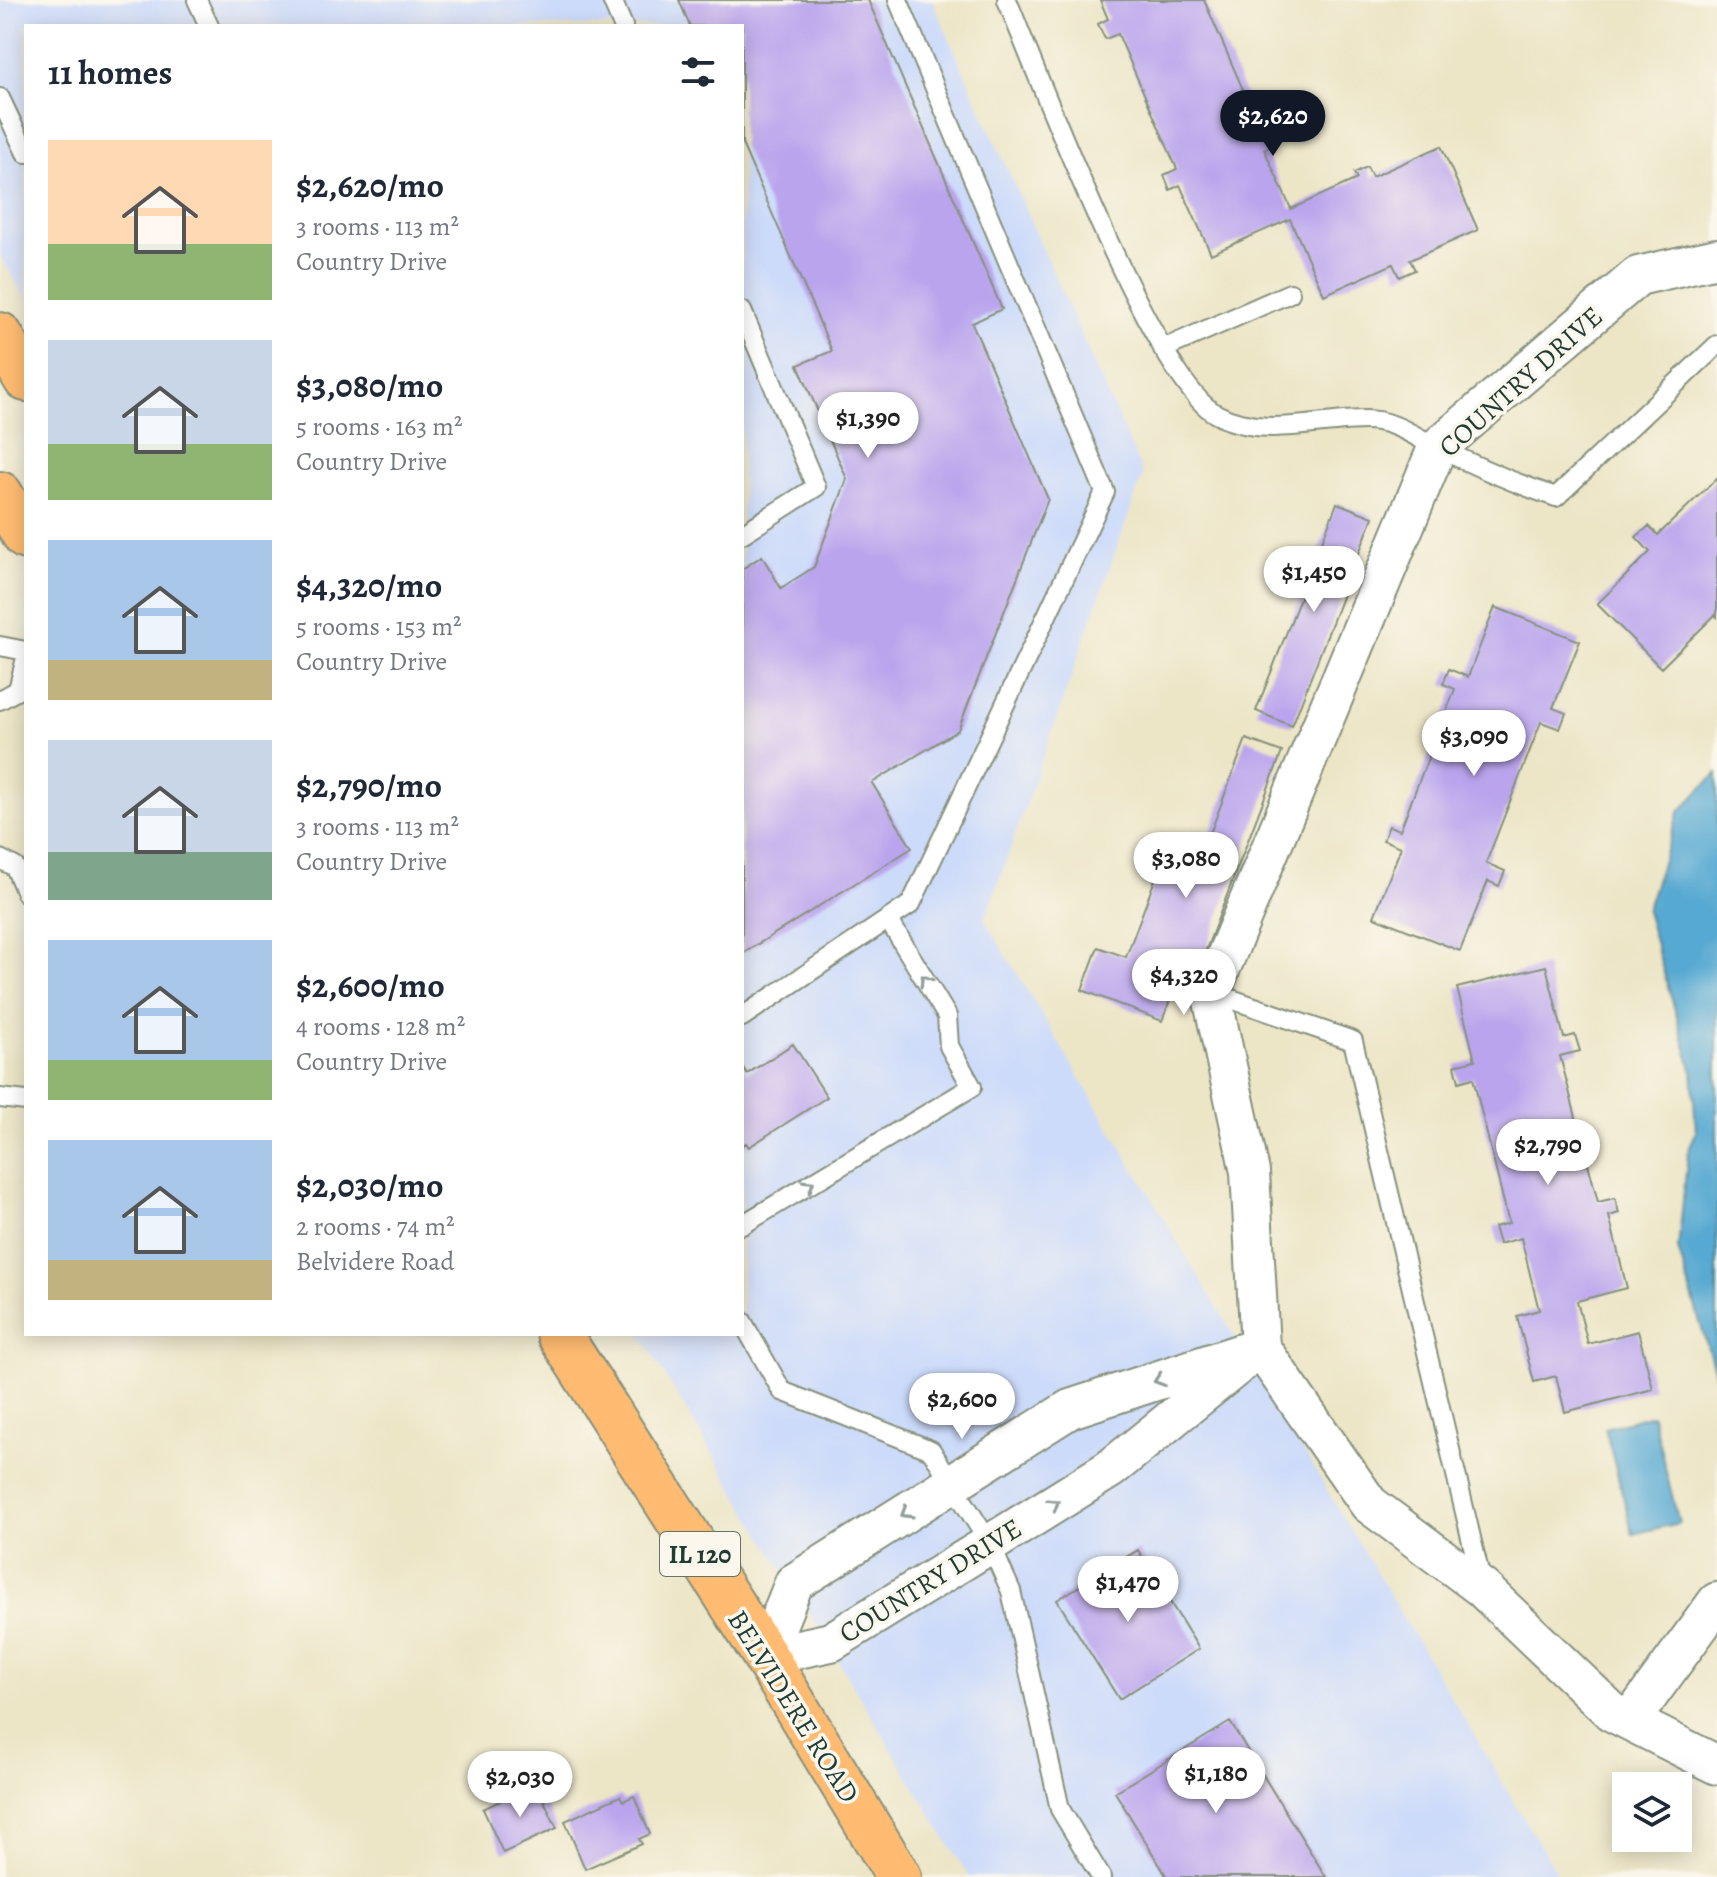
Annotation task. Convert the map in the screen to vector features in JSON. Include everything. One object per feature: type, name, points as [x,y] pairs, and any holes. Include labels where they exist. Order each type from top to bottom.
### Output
[{"type":"main road","points":[[0,335],[24,376]]},
{"type":"main road","points":[[0,494],[24,534]]},
{"type":"main road","name":"BELVIDERE ROAD","points":[[560,1336],[765,1656],[899,1877]]},
{"type":"street","name":"COUNTRY DRIVE","points":[[1211,992],[1437,448],[1638,276],[1717,258]]},
{"type":"street","points":[[1211,992],[1250,1172],[1260,1347],[1369,1504],[1482,1588],[1612,1712],[1717,1765]]},
{"type":"street","name":"COUNTRY DRIVE","points":[[765,1656],[831,1642],[990,1544],[1110,1469],[1260,1347]]},
{"type":"street","points":[[765,1656],[794,1583],[1070,1409],[1260,1347]]},
{"type":"street","points":[[1630,1721],[1717,1602]]},
{"type":"lane","points":[[197,0],[208,24]]},
{"type":"lane","points":[[612,0],[622,24]]},
{"type":"lane","points":[[744,1016],[911,904],[1105,492],[898,0]]},
{"type":"lane","points":[[1007,0],[1071,154],[1163,349],[1190,392],[1216,414],[1260,427],[1369,420],[1397,426],[1521,486],[1556,497],[1717,345]]},
{"type":"lane","points":[[0,98],[24,149]]},
{"type":"lane","points":[[1163,349],[1290,293]]},
{"type":"lane","points":[[744,316],[816,487],[744,533]]},
{"type":"lane","points":[[0,646],[24,651]]},
{"type":"lane","points":[[0,700],[18,690],[24,666]]},
{"type":"lane","points":[[0,859],[15,867],[24,888]]},
{"type":"lane","points":[[744,1224],[972,1087],[949,1046],[947,1016],[888,919]]},
{"type":"lane","points":[[1211,992],[1353,1041],[1482,1588]]},
{"type":"lane","points":[[0,1098],[24,1101]]},
{"type":"lane","points":[[744,1324],[782,1391],[931,1450],[990,1544],[1011,1591],[1060,1809],[1101,1877]]},
{"type":"shaded area","points":[[0,0],[932,0],[1143,474],[985,920],[1559,1877],[969,1877],[641,1336],[744,1336],[744,24],[24,24],[24,297],[0,255]]},
{"type":"water","points":[[1717,773],[1717,1379],[1678,1249],[1688,1152],[1696,1132],[1692,1069],[1646,911],[1679,812]]},
{"type":"water","points":[[1652,1415],[1679,1523],[1633,1534],[1605,1428]]},
{"type":"building","points":[[679,0],[868,0],[1002,309],[972,323],[1048,499],[958,730],[872,783],[912,848],[744,953],[744,568],[762,556],[781,588],[814,567],[847,479],[798,365],[832,351],[744,149],[744,24],[689,24]]},
{"type":"building","points":[[1100,0],[1204,0],[1261,131],[1268,128],[1275,144],[1264,149],[1291,209],[1357,179],[1354,173],[1367,167],[1372,177],[1441,146],[1478,230],[1410,260],[1415,270],[1399,277],[1393,264],[1324,295],[1290,219],[1211,254],[1180,185],[1170,190],[1164,175],[1177,169],[1118,34],[1105,39],[1098,24],[1108,19]]},
{"type":"building","points":[[1717,478],[1717,617],[1715,615],[1661,668],[1597,604],[1650,552],[1636,537],[1649,526],[1658,535]]},
{"type":"building","points":[[1337,503],[1373,517],[1292,726],[1256,711]]},
{"type":"building","points":[[1495,607],[1580,641],[1553,708],[1566,713],[1560,729],[1541,722],[1486,863],[1505,871],[1499,886],[1488,881],[1460,951],[1374,917],[1401,847],[1383,840],[1389,826],[1400,830],[1455,689],[1443,684],[1449,669],[1468,677]]},
{"type":"building","points":[[1246,739],[1282,752],[1202,960],[1187,955],[1162,1021],[1082,990],[1098,947],[1126,957],[1160,866],[1193,878]]},
{"type":"building","points":[[1546,966],[1564,1038],[1575,1035],[1580,1051],[1560,1056],[1598,1202],[1615,1198],[1619,1213],[1609,1216],[1627,1288],[1577,1301],[1588,1344],[1638,1331],[1653,1389],[1565,1412],[1556,1376],[1534,1382],[1517,1316],[1539,1310],[1521,1238],[1499,1244],[1494,1227],[1509,1223],[1473,1078],[1459,1082],[1455,1065],[1475,1060],[1457,988]]},
{"type":"building","points":[[793,1044],[827,1097],[749,1147],[744,1144],[744,1069],[747,1074]]},
{"type":"building","points":[[1138,1550],[1199,1649],[1119,1699],[1057,1600]]},
{"type":"building","points":[[1230,1722],[1326,1877],[1167,1877],[1115,1792]]},
{"type":"building","points":[[536,1784],[557,1828],[503,1853],[483,1809]]},
{"type":"building","points":[[620,1796],[623,1801],[634,1796],[650,1834],[639,1839],[642,1844],[585,1869],[565,1821]]}]
